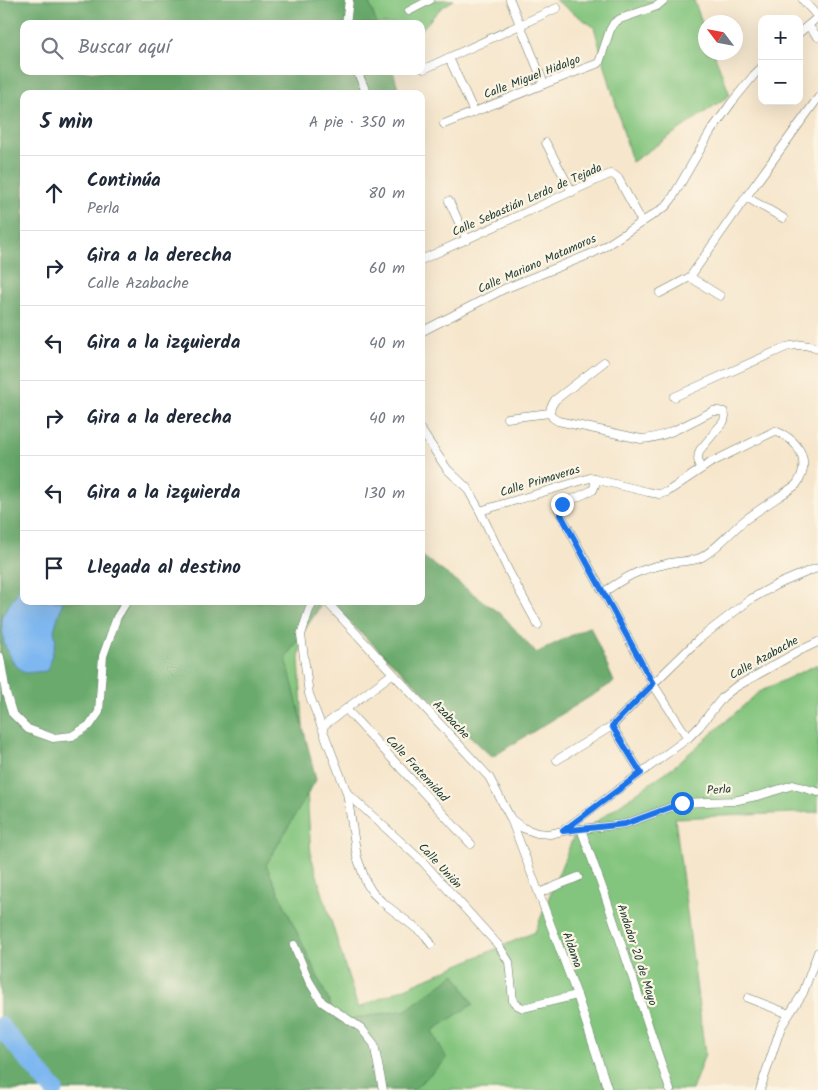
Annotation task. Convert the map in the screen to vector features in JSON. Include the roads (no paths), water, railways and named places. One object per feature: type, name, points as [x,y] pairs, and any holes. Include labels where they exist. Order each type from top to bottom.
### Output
[{"type":"street","points":[[346,20],[349,0]]},
{"type":"street","points":[[409,11],[430,0]]},
{"type":"street","points":[[510,0],[544,84]]},
{"type":"street","name":"Calle Miguel Hidalgo","points":[[444,124],[598,63],[614,23],[620,19],[657,6],[664,0]]},
{"type":"street","points":[[803,0],[818,17],[803,30]]},
{"type":"street","points":[[425,69],[557,8]]},
{"type":"street","points":[[808,26],[818,37]]},
{"type":"street","points":[[449,58],[474,112]]},
{"type":"street","name":"Calle Mariano Matamoros","points":[[425,330],[504,289],[593,253],[665,207],[712,131],[732,102],[758,71]]},
{"type":"street","points":[[359,75],[365,90]]},
{"type":"street","points":[[660,293],[690,277],[818,98]]},
{"type":"street","points":[[546,143],[572,192]]},
{"type":"street","name":"Calle Sebastián Lerdo de Tejada","points":[[425,258],[610,174],[618,178],[642,222]]},
{"type":"street","points":[[746,197],[783,218]]},
{"type":"street","points":[[449,201],[467,240]]},
{"type":"street","points":[[690,277],[720,296]]},
{"type":"street","points":[[674,397],[786,347],[797,344],[818,349]]},
{"type":"street","points":[[604,362],[555,400],[550,414],[553,418],[558,421],[641,439],[651,439],[713,411],[724,412],[724,421],[698,454],[700,469]]},
{"type":"street","points":[[507,418],[550,414]]},
{"type":"street","name":"Calle Primaveras","points":[[480,511],[590,478],[659,494],[672,490],[700,469],[775,431],[785,434],[796,444],[802,456],[804,470],[796,485],[746,520],[710,552],[693,560],[668,563],[644,569],[628,576],[604,592]]},
{"type":"street","points":[[425,441],[447,469],[467,488],[538,625]]},
{"type":"street","points":[[595,479],[593,490],[562,504],[560,513],[653,684],[688,738]]},
{"type":"street","points":[[556,760],[612,726],[699,639],[751,599],[776,585],[818,568]]},
{"type":"street","points":[[0,657],[6,693],[12,713],[28,729],[53,738],[72,736],[90,725],[99,712],[103,656],[117,617],[124,605]]},
{"type":"street","points":[[312,605],[302,635],[309,694],[347,793],[357,857],[366,882],[372,892],[426,936],[431,944]]},
{"type":"street","name":"Azabache","points":[[330,605],[489,777],[511,819]]},
{"type":"street","name":"Calle Azabache","points":[[563,831],[688,738],[723,697],[734,688],[818,642]]},
{"type":"street","points":[[322,726],[392,674]]},
{"type":"street","name":"Calle Fraternidad","points":[[346,709],[471,844]]},
{"type":"street","points":[[612,726],[641,773]]},
{"type":"street","name":"Perla","points":[[563,831],[625,824],[682,803],[733,801],[761,795],[792,785],[818,792]]},
{"type":"street","name":"Calle Unión","points":[[347,793],[423,862],[499,946],[508,962],[513,1001],[517,1006],[523,1008],[577,995]]},
{"type":"street","points":[[511,819],[523,828],[537,833],[550,834],[563,831]]},
{"type":"street","name":"Aldama","points":[[511,819],[577,995],[608,1090]]},
{"type":"street","name":"Andador 20 de Mayo","points":[[581,829],[670,1090]]},
{"type":"street","points":[[539,894],[578,877]]},
{"type":"street","points":[[294,945],[309,981],[322,1002],[361,1028],[374,1044],[383,1090]]},
{"type":"street","points":[[760,1090],[781,1026],[803,992],[818,952]]},
{"type":"street","points":[[748,998],[789,1014]]},
{"type":"water","points":[[20,587],[20,605],[62,605],[54,630],[56,641],[47,671],[25,673],[14,664],[4,644],[1,617]]},
{"type":"waterway","points":[[0,1026],[54,1090]]}]
